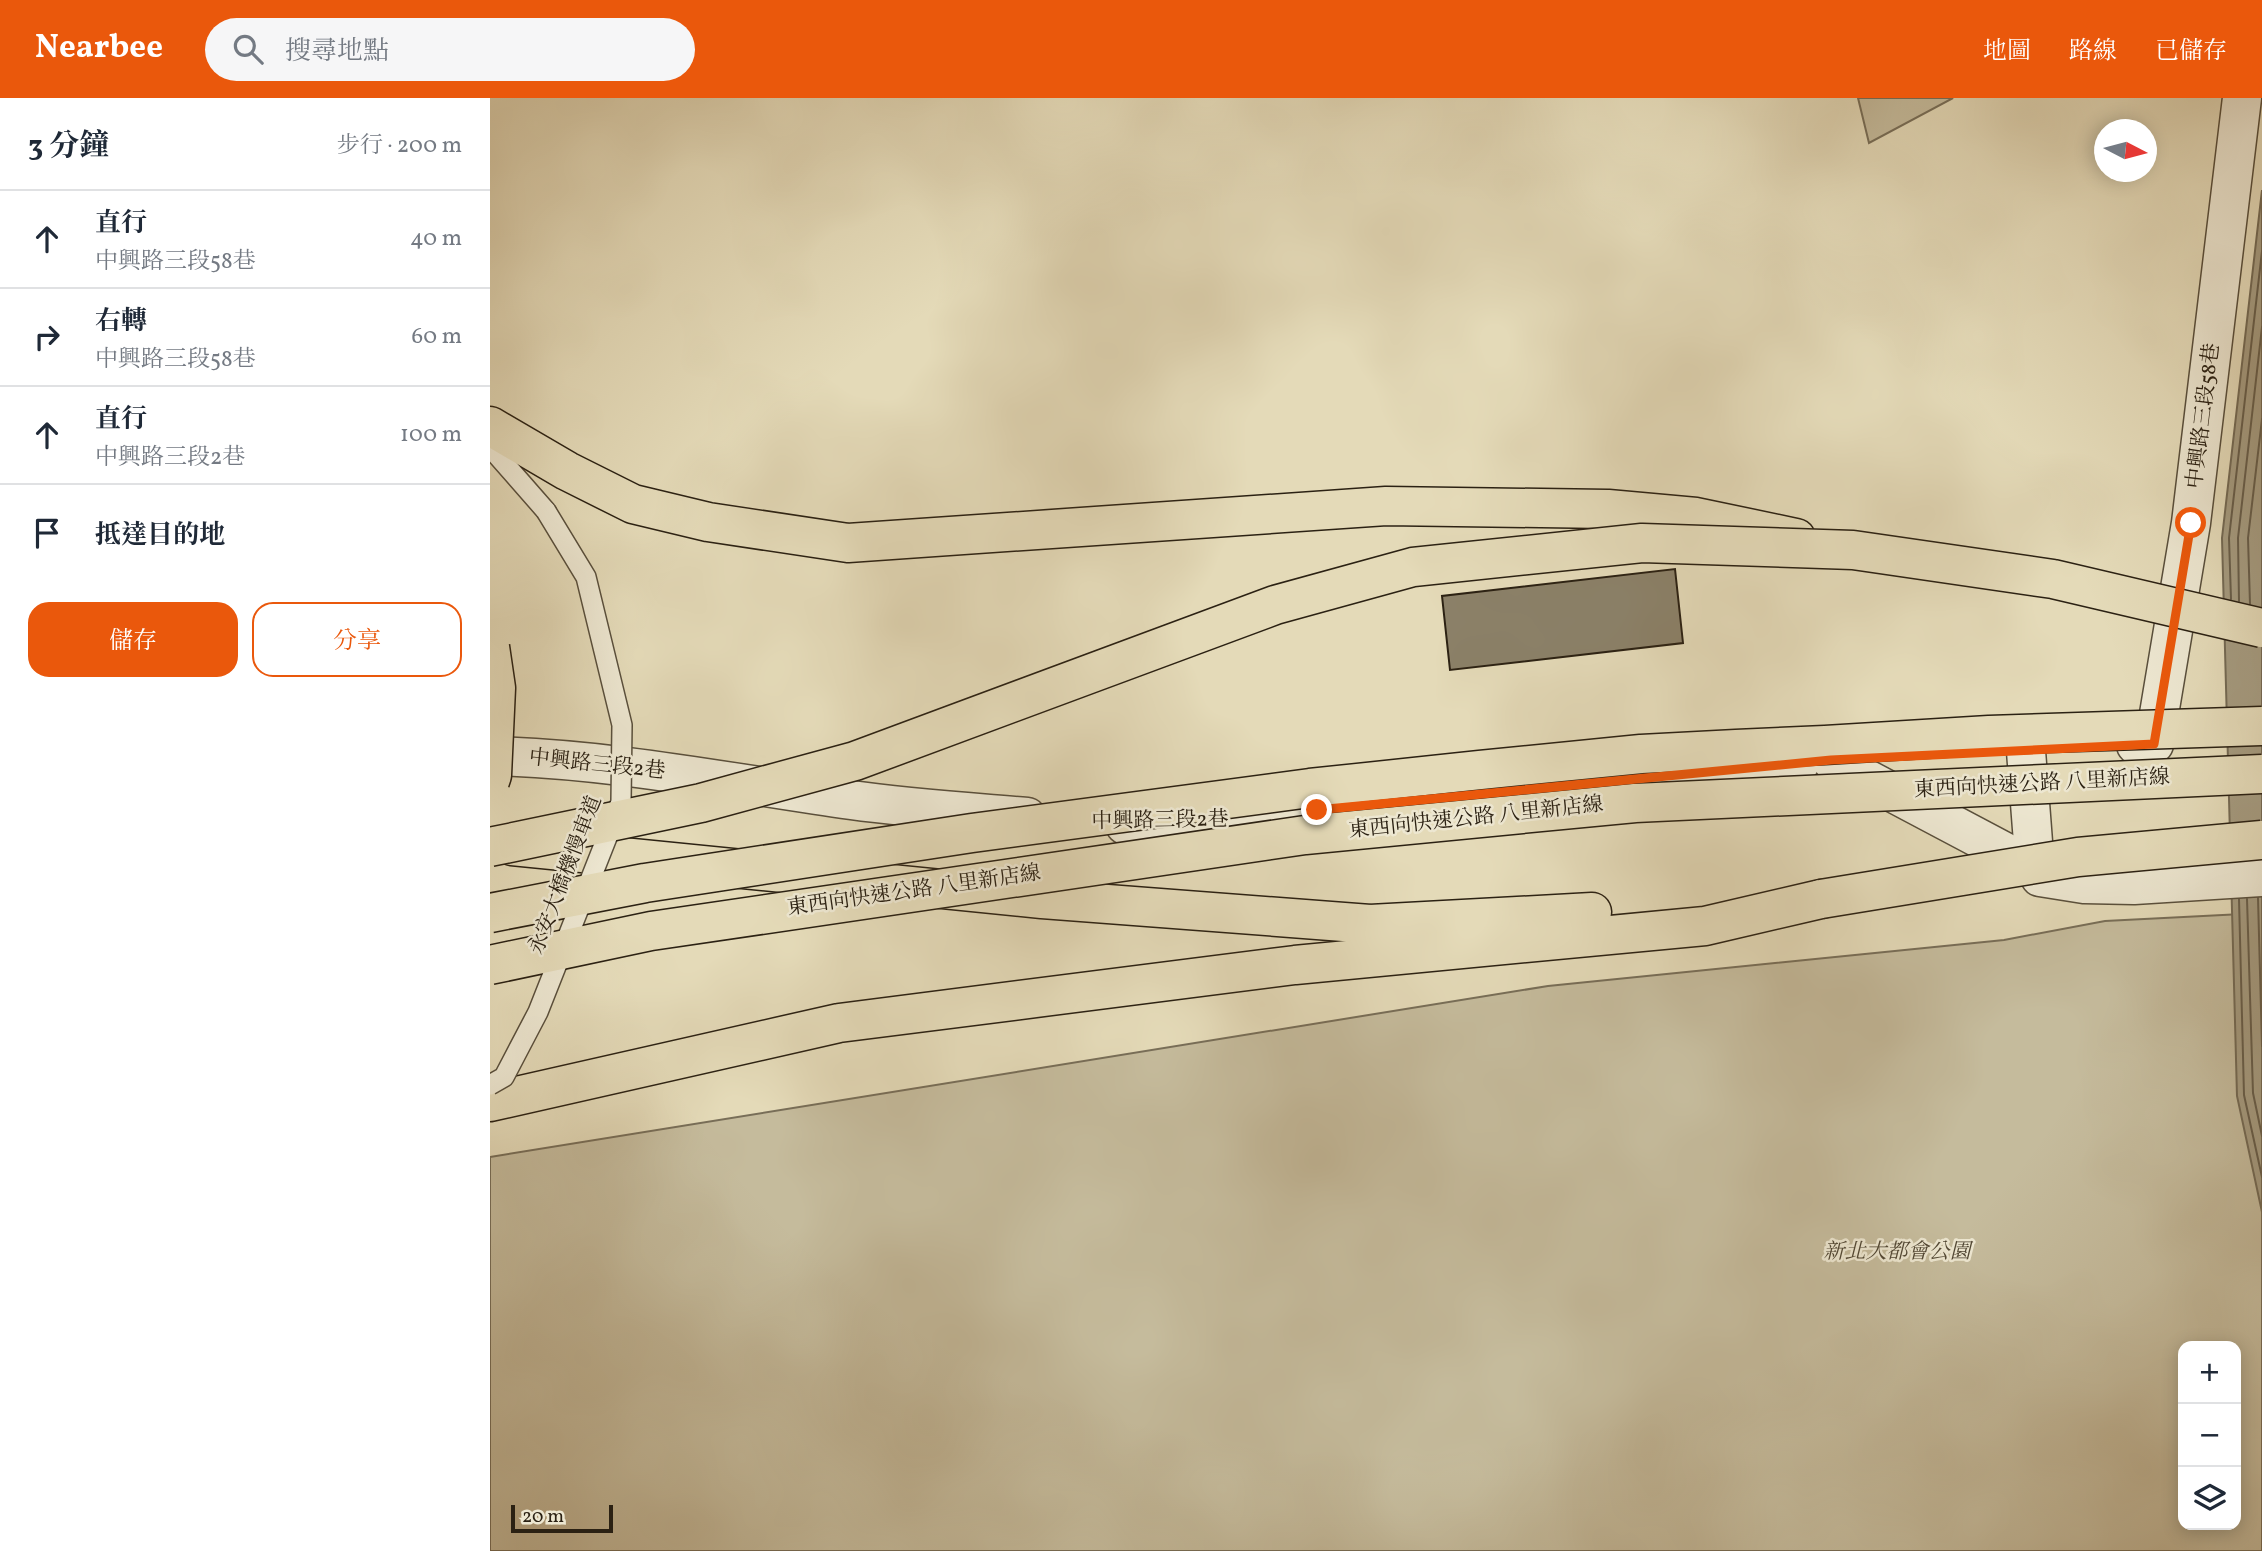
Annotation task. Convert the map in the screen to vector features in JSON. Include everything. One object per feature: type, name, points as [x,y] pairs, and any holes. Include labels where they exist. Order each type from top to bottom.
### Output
[{"type":"highway","points":[[490,426],[567,471],[633,504],[709,523],[848,543],[1386,506],[1608,509],[1696,517],[1853,550],[2053,579],[2262,628]]},
{"type":"highway","points":[[490,845],[701,803],[855,761],[1275,605],[1413,566],[1642,543],[1853,550]]},
{"type":"highway","points":[[490,647],[496,688],[490,780]]},
{"type":"highway","points":[[490,913],[645,883],[972,833],[1310,788],[1480,770],[1723,749],[1825,746],[1989,735],[2262,726]]},
{"type":"highway","name":"東西向快速公路 八里新店線","points":[[490,965],[651,931],[1306,835],[1635,803],[2262,774]]},
{"type":"highway","points":[[490,1102],[839,1023],[1295,965],[1705,926],[1821,899],[2078,857],[2262,840]]},
{"type":"highway","points":[[490,845],[1042,899],[1370,924],[1821,899]]},
{"type":"street","name":"中興路三段58巷","points":[[1831,760],[2154,744],[2191,523],[2242,98]]},
{"type":"street","points":[[2026,751],[2035,869],[2040,877],[2084,884],[2134,885],[2262,877]]},
{"type":"street","name":"中興路三段2巷","points":[[490,756],[554,758],[932,810],[1131,826],[1207,824],[1393,802],[1831,760]]},
{"type":"street","points":[[1831,760],[2035,869]]},
{"type":"lane","name":"永安大橋機慢車道","points":[[490,447],[546,511],[586,577],[622,725],[621,802],[538,1012],[504,1077],[490,1085]]},
{"type":"green space","points":[[1858,98],[1953,98],[1869,143]]},
{"type":"green space","name":"新北大都會公園","points":[[2262,913],[2262,1551],[490,1551],[490,1157],[1548,986],[2004,940],[2105,921]]},
{"type":"water","points":[[2262,190],[2262,1212],[2237,1096],[2222,538]]},
{"type":"building","points":[[1675,569],[1683,643],[1450,670],[1442,596]]},
{"type":"route","points":[[1317,810],[1831,760],[2154,744],[2191,523]]}]
